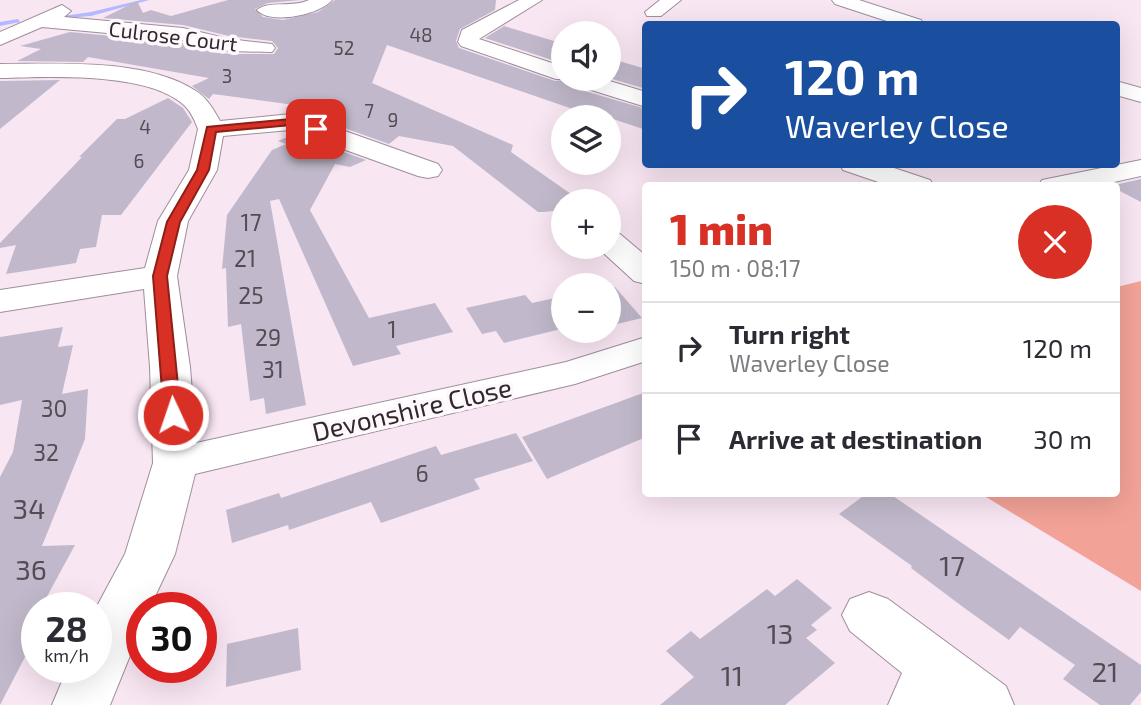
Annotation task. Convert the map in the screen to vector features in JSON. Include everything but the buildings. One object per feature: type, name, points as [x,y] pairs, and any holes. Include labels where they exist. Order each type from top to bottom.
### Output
[{"type":"street","points":[[266,10],[304,10],[323,0]]},
{"type":"street","points":[[533,0],[469,34],[468,42],[551,70]]},
{"type":"street","points":[[654,12],[672,0]]},
{"type":"street","points":[[841,0],[905,21]]},
{"type":"street","points":[[0,39],[84,2]]},
{"type":"street","name":"Culrose Court","points":[[0,15],[183,34],[229,45],[265,48]]},
{"type":"street","points":[[0,71],[110,74],[168,86],[197,104],[211,129],[203,170],[173,222],[160,276],[170,367],[175,463],[150,554],[110,635],[81,705]]},
{"type":"street","points":[[1120,89],[1141,95]]},
{"type":"street","points":[[618,91],[642,99]]},
{"type":"street","points":[[211,129],[291,122],[316,129],[391,166],[428,170]]},
{"type":"street","points":[[1067,182],[1132,165]]},
{"type":"street","points":[[865,168],[908,182]]},
{"type":"street","points":[[621,252],[642,271]]},
{"type":"street","points":[[0,301],[160,276]]},
{"type":"street","name":"Devonshire Close","points":[[175,463],[575,372],[642,349]]},
{"type":"street","points":[[869,615],[925,686],[985,705]]},
{"type":"shaded area","points":[[1141,281],[1141,591],[986,497],[1120,497],[1120,286]]},
{"type":"waterway","points":[[66,16],[91,14],[147,0]]},
{"type":"waterway","points":[[0,24],[18,21]]},
{"type":"route","points":[[173,415],[160,276],[173,222],[203,170],[211,129],[291,122],[316,129]]}]
